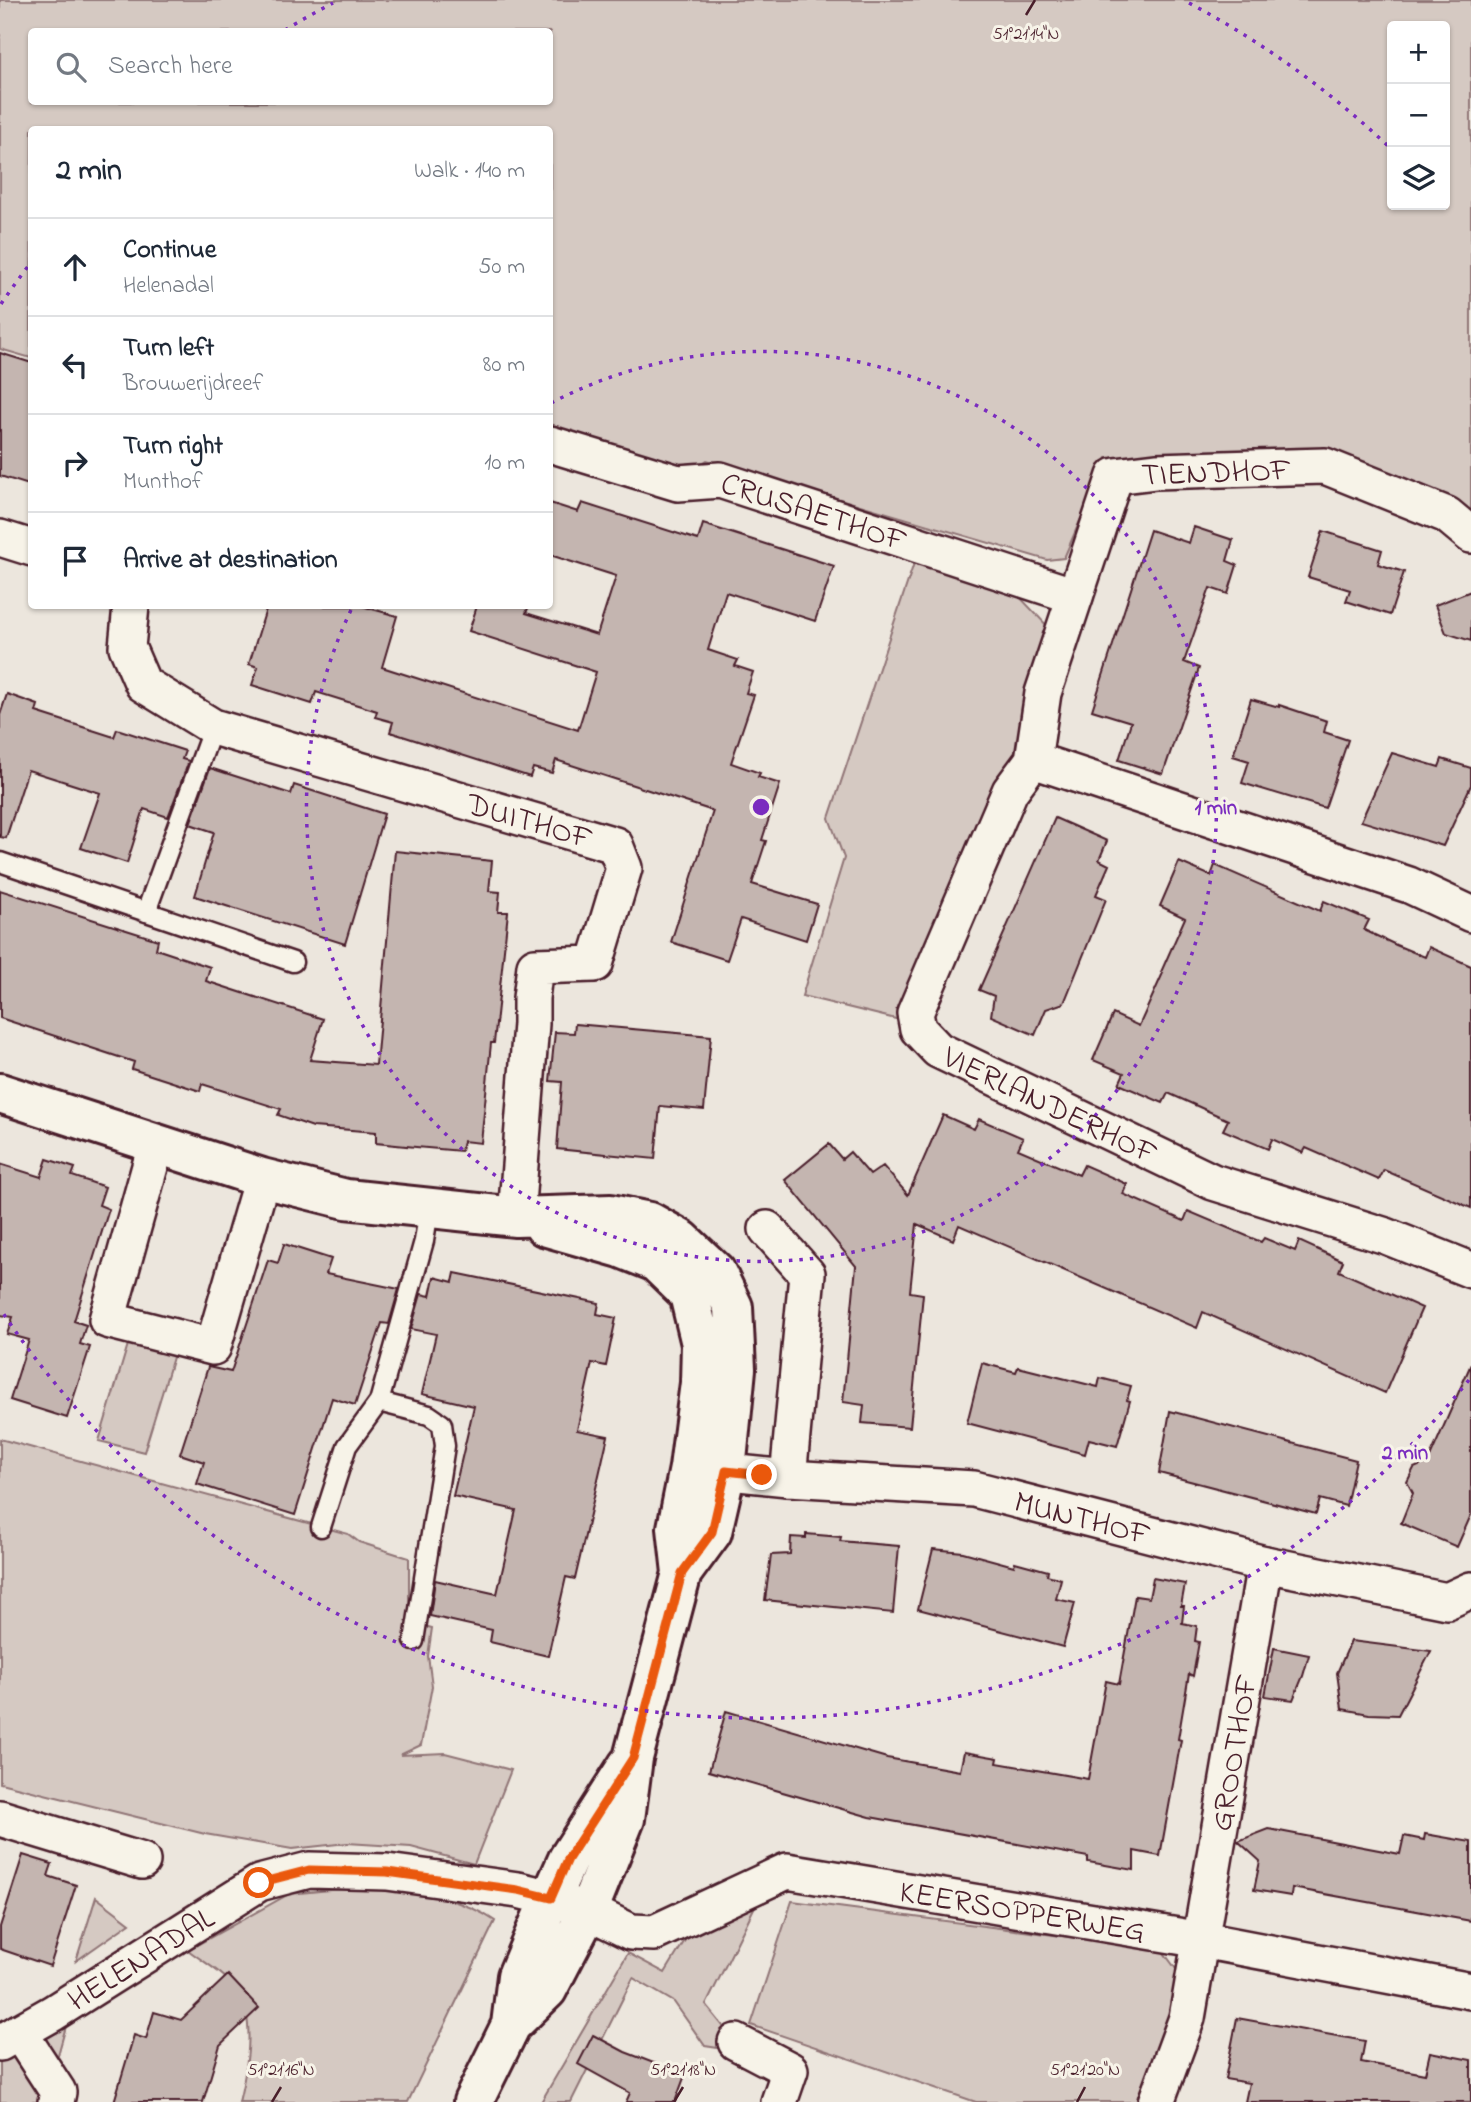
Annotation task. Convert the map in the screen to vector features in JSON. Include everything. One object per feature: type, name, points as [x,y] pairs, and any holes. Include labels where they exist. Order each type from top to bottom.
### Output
[{"type":"street","name":"CRUSAETHOF","points":[[553,445],[678,483],[720,480],[1075,596]]},
{"type":"street","name":"TIENDHOF","points":[[1033,760],[1043,693],[1115,475],[1156,471],[1325,466],[1447,515],[1471,535]]},
{"type":"street","points":[[0,538],[28,547]]},
{"type":"street","points":[[131,609],[127,647],[143,684],[213,727]]},
{"type":"street","name":"DUITHOF","points":[[213,727],[615,845],[624,868],[595,964],[535,966],[516,1217]]},
{"type":"street","points":[[1033,760],[1409,885],[1471,914]]},
{"type":"street","name":"VIERLANDERHOF","points":[[1033,760],[1010,791],[925,988],[915,1013],[918,1028],[938,1050],[1213,1182],[1386,1237],[1471,1270]]},
{"type":"street","points":[[0,1093],[262,1178],[346,1199],[516,1217],[611,1214],[650,1222],[682,1240],[716,1272],[733,1307],[736,1369],[726,1471],[712,1532],[682,1573]]},
{"type":"street","points":[[156,1145],[107,1320],[213,1346],[262,1178]]},
{"type":"street","points":[[472,2102],[511,2025],[547,1990],[588,1911],[625,1819],[633,1758],[682,1573],[677,1528],[701,1383],[701,1344],[689,1294],[656,1262],[621,1248],[516,1217]]},
{"type":"street","points":[[767,1229],[807,1274],[788,1478]]},
{"type":"street","name":"MUNTHOF","points":[[689,1468],[788,1478],[974,1489],[1265,1564],[1447,1601],[1471,1590]]},
{"type":"street","name":"GROOTHOF","points":[[1156,2102],[1187,2018],[1265,1564]]},
{"type":"street","points":[[511,2025],[517,1976],[568,1859],[633,1758]]},
{"type":"street","points":[[0,1818],[142,1861]]},
{"type":"street","name":"HELENADAL","points":[[56,2102],[58,2092],[9,2038],[259,1883],[309,1870],[387,1872],[518,1890],[588,1911]]},
{"type":"street","name":"KEERSOPPERWEG","points":[[588,1911],[631,1932],[653,1933],[787,1871],[1202,1940],[1471,1991]]},
{"type":"street","points":[[736,2042],[790,2070],[779,2102]]},
{"type":"lane","points":[[146,912],[213,727]]},
{"type":"lane","points":[[0,862],[293,962]]},
{"type":"lane","points":[[321,1527],[347,1446],[379,1402],[424,1241],[429,1209]]},
{"type":"lane","points":[[379,1402],[429,1415],[442,1424],[445,1446],[414,1641]]},
{"type":"shaded area","points":[[0,0],[1471,0],[1471,520],[1279,453],[1107,458],[1064,558],[1047,560],[707,460],[692,469],[553,431],[553,126],[28,126],[28,357],[0,349]]},
{"type":"shaded area","points":[[916,557],[1017,594],[1052,631],[1013,762],[904,1021],[802,996],[844,858],[829,818]]},
{"type":"shaded area","points":[[129,1341],[174,1354],[144,1452],[99,1441]]},
{"type":"shaded area","points":[[0,1439],[348,1534],[359,1542],[409,1558],[409,1622],[432,1628],[428,1656],[432,1686],[421,1745],[400,1755],[445,1753],[511,1770],[474,1864],[411,1847],[347,1843],[292,1849],[205,1834],[0,1783]]},
{"type":"shaded area","points":[[371,1886],[420,1893],[451,1901],[495,1921],[408,2102],[239,2102],[247,2057],[248,2024],[245,2008],[231,1983],[188,1950],[289,1894]]},
{"type":"shaded area","points":[[763,1890],[706,2005],[736,2042],[724,2049],[705,2046],[674,2002],[633,1978],[571,2102],[541,2102],[628,1953],[665,1973],[690,1932]]},
{"type":"shaded area","points":[[96,1897],[130,1923],[76,1961]]},
{"type":"shaded area","points":[[792,1901],[1161,1949],[1179,1973],[1177,2003],[1140,2102],[976,2102],[751,2025]]},
{"type":"shaded area","points":[[68,2019],[45,2102],[0,2102],[0,2057]]},
{"type":"building","points":[[0,353],[28,362],[28,485],[0,476]]},
{"type":"building","points":[[582,503],[698,540],[703,524],[834,566],[815,621],[726,592],[708,650],[738,660],[735,666],[753,672],[746,693],[754,695],[731,763],[760,773],[758,777],[780,784],[762,840],[766,841],[752,884],[817,904],[806,940],[741,919],[727,960],[671,942],[713,811],[556,760],[552,773],[533,768],[530,777],[390,732],[393,722],[375,717],[377,711],[316,692],[312,704],[252,685],[258,667],[249,664],[266,609],[372,609],[397,616],[382,667],[578,730],[596,672],[469,631],[476,609],[528,609],[526,613],[597,635],[616,576],[553,556],[553,504],[578,512]]},
{"type":"building","points":[[1194,527],[1233,540],[1227,561],[1237,565],[1228,594],[1210,588],[1184,662],[1199,668],[1163,774],[1119,760],[1131,722],[1092,710],[1150,530],[1189,543]]},
{"type":"building","points":[[1323,531],[1382,550],[1378,564],[1404,572],[1390,615],[1346,601],[1350,590],[1308,577]]},
{"type":"building","points":[[1471,591],[1471,641],[1446,633],[1435,605]]},
{"type":"building","points":[[7,694],[38,705],[36,712],[114,737],[117,729],[185,751],[182,759],[189,761],[168,817],[144,809],[127,863],[81,848],[100,793],[28,770],[6,838],[0,837],[0,715]]},
{"type":"building","points":[[1251,699],[1327,721],[1324,732],[1348,740],[1325,808],[1242,783],[1249,761],[1233,756]]},
{"type":"building","points":[[1392,753],[1439,767],[1442,759],[1471,768],[1471,785],[1443,846],[1361,821]]},
{"type":"building","points":[[210,768],[291,794],[294,785],[384,814],[345,944],[195,896],[214,832],[190,824]]},
{"type":"building","points":[[1055,818],[1107,841],[1099,860],[1109,865],[1096,895],[1106,899],[1064,1003],[1046,1009],[1035,1035],[991,1016],[994,996],[979,990]]},
{"type":"building","points":[[395,851],[492,861],[489,891],[500,892],[498,912],[508,912],[481,1143],[463,1141],[461,1151],[416,1147],[376,1143],[376,1132],[313,1127],[278,1115],[281,1109],[202,1084],[200,1091],[132,1069],[134,1062],[0,1018],[0,890],[158,940],[156,949],[210,967],[206,981],[323,1019],[310,1060],[376,1065]]},
{"type":"building","points":[[1179,862],[1211,876],[1215,865],[1320,911],[1324,901],[1369,920],[1364,930],[1396,945],[1425,957],[1429,947],[1471,966],[1471,1208],[1384,1170],[1379,1180],[1306,1148],[1303,1153],[1272,1139],[1268,1149],[1223,1130],[1228,1120],[1168,1093],[1163,1103],[1119,1084],[1124,1073],[1093,1060],[1113,1014],[1139,1026],[1163,973],[1161,972],[1185,918],[1160,906]]},
{"type":"building","points":[[575,1024],[711,1036],[704,1110],[660,1106],[655,1159],[557,1149],[562,1082],[550,1081],[555,1032],[574,1033]]},
{"type":"building","points":[[943,1115],[974,1129],[979,1119],[1023,1138],[1018,1149],[1079,1175],[1084,1165],[1127,1184],[1123,1194],[1184,1221],[1188,1211],[1261,1242],[1264,1238],[1295,1251],[1299,1241],[1343,1261],[1339,1271],[1422,1308],[1385,1393],[1203,1312],[1197,1328],[959,1225],[953,1240],[917,1224],[910,1292],[923,1294],[910,1427],[862,1423],[864,1405],[843,1402],[856,1266],[785,1180],[829,1144],[842,1159],[850,1152],[870,1175],[883,1166],[908,1195]]},
{"type":"building","points":[[47,1159],[75,1168],[72,1176],[105,1187],[99,1205],[109,1209],[74,1321],[86,1325],[80,1344],[90,1347],[67,1418],[10,1400],[29,1340],[7,1334],[13,1317],[0,1315],[0,1164],[41,1177]]},
{"type":"building","points":[[284,1244],[331,1259],[326,1274],[399,1289],[389,1324],[382,1323],[355,1405],[332,1398],[295,1515],[197,1484],[204,1462],[180,1454],[208,1367],[231,1372],[268,1260],[278,1263]]},
{"type":"building","points":[[455,1273],[599,1303],[597,1314],[616,1318],[606,1366],[592,1363],[577,1430],[608,1436],[575,1579],[566,1577],[548,1656],[490,1642],[492,1630],[430,1616],[435,1580],[497,1594],[516,1510],[453,1496],[474,1406],[422,1394],[436,1334],[411,1329],[421,1294],[430,1296],[434,1277],[453,1282]]},
{"type":"building","points":[[982,1363],[1016,1372],[1018,1367],[1098,1387],[1100,1378],[1131,1386],[1127,1400],[1130,1401],[1117,1446],[1089,1439],[1085,1454],[967,1423]]},
{"type":"building","points":[[1471,1364],[1471,1515],[1457,1547],[1401,1523],[1413,1493],[1407,1482],[1414,1468],[1428,1462]]},
{"type":"building","points":[[1170,1411],[1356,1460],[1346,1506],[1320,1499],[1316,1514],[1159,1473]]},
{"type":"building","points":[[806,1534],[841,1537],[840,1541],[899,1546],[893,1613],[765,1600],[771,1555],[790,1554],[791,1537],[806,1538]]},
{"type":"building","points":[[933,1549],[963,1552],[1014,1566],[1015,1562],[1048,1571],[1047,1575],[1061,1579],[1056,1599],[1075,1603],[1063,1647],[918,1609]]},
{"type":"building","points":[[1153,1578],[1185,1584],[1181,1606],[1184,1606],[1182,1623],[1197,1626],[1195,1641],[1199,1642],[1193,1676],[1189,1674],[1178,1739],[1181,1740],[1160,1856],[1134,1851],[1134,1870],[1088,1862],[1088,1857],[870,1817],[709,1771],[726,1711],[887,1758],[960,1771],[964,1752],[998,1758],[997,1763],[1088,1779],[1106,1681],[1119,1684],[1135,1596],[1149,1598]]},
{"type":"building","points":[[1351,1641],[1431,1651],[1398,1715],[1342,1709],[1337,1673]]},
{"type":"building","points":[[1274,1648],[1309,1655],[1293,1700],[1265,1696]]},
{"type":"building","points":[[1269,1829],[1400,1854],[1404,1836],[1424,1840],[1425,1834],[1471,1842],[1471,1921],[1292,1888],[1291,1896],[1254,1890],[1260,1861],[1238,1841]]},
{"type":"building","points":[[23,1855],[52,1864],[48,1876],[76,1885],[50,1966],[0,1949],[0,1927]]},
{"type":"building","points":[[228,1975],[259,2008],[220,2045],[203,2102],[114,2102],[134,2035],[146,2039],[154,2012],[181,2020]]},
{"type":"building","points":[[1237,2018],[1365,2041],[1361,2062],[1425,2074],[1430,2052],[1471,2060],[1471,2102],[1245,2102],[1249,2083],[1225,2079]]},
{"type":"building","points":[[593,2035],[625,2052],[685,2075],[675,2102],[626,2102],[630,2093],[578,2064]]},
{"type":"route","points":[[259,1883],[309,1870],[387,1872],[518,1890],[551,1898],[568,1859],[633,1758],[682,1573],[712,1532],[726,1471],[762,1475]]}]
